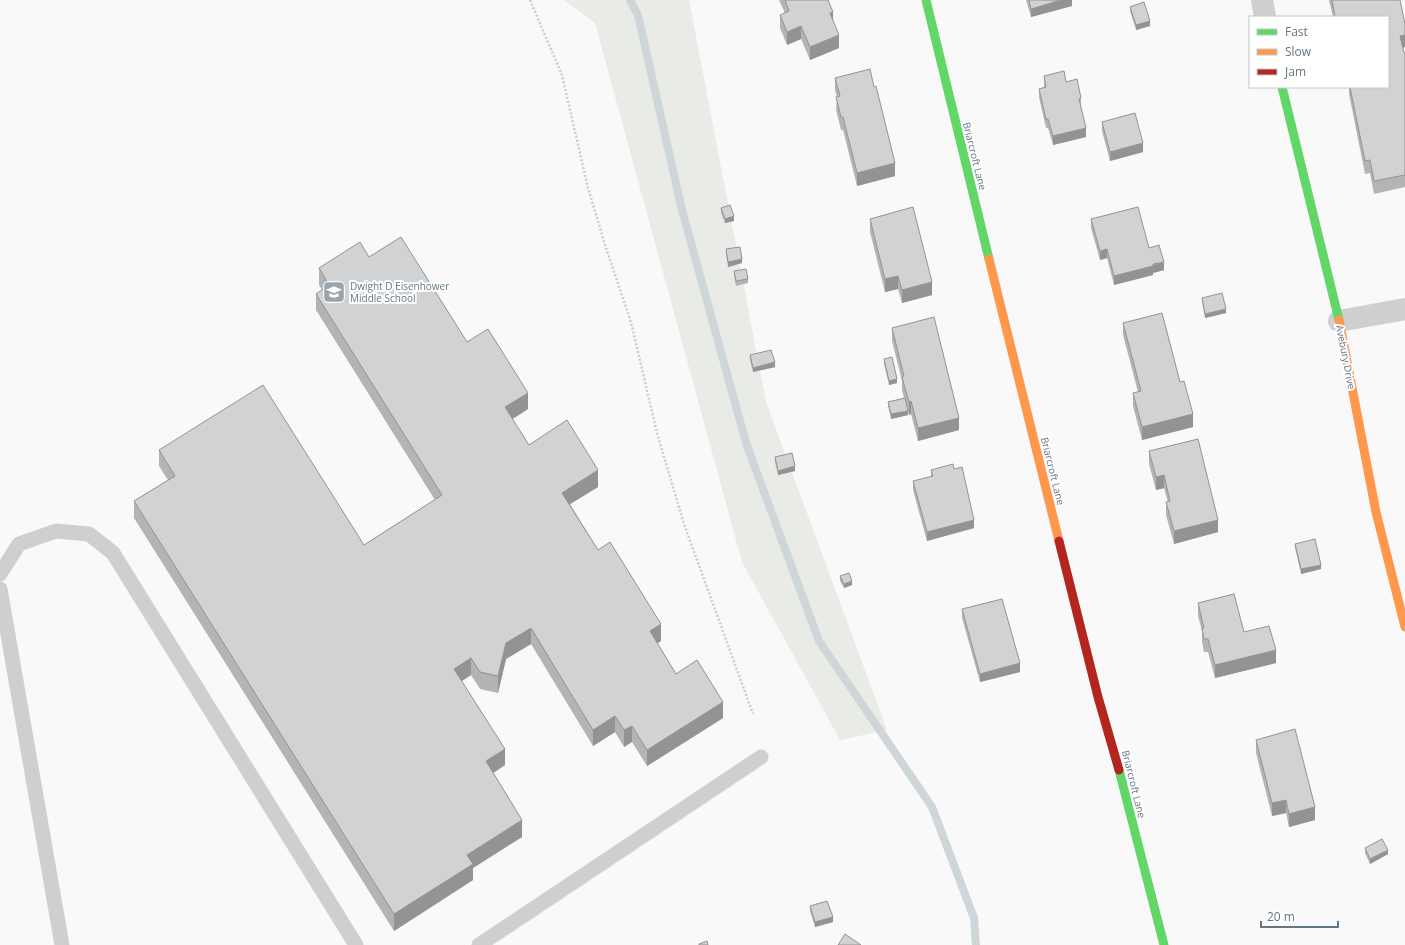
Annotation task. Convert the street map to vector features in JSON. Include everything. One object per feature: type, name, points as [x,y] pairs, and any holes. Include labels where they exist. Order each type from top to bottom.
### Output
[{"type":"street","name":"Briarcroft Lane","points":[[926,0],[1010,346],[1098,696],[1115,753],[1164,945]]},
{"type":"street","points":[[1262,0],[1265,16]]},
{"type":"street","name":"Avebury Drive","points":[[1282,88],[1339,321],[1376,512],[1405,627]]},
{"type":"street","points":[[1339,321],[1405,309]]},
{"type":"lane","points":[[0,574],[19,544],[56,531],[89,534],[113,553],[356,945]]},
{"type":"lane","points":[[0,589],[62,945]]},
{"type":"lane","points":[[479,945],[761,757]]},
{"type":"path","points":[[530,0],[562,75],[588,188],[631,322],[657,433],[684,524],[753,714]]},
{"type":"shaded area","points":[[564,0],[689,0],[766,402],[887,730],[840,740],[742,562],[595,23]]},
{"type":"building","points":[[785,0],[828,0],[833,12],[830,13],[839,35],[810,47],[801,26],[787,32],[780,15],[789,11]]},
{"type":"building","points":[[1029,0],[1061,0],[1031,9]]},
{"type":"building","points":[[1332,0],[1400,0],[1405,24],[1405,35],[1400,36],[1405,53],[1405,175],[1374,181],[1370,160],[1365,161],[1350,88],[1389,88],[1389,16],[1335,16]]},
{"type":"building","points":[[1144,2],[1150,21],[1136,25],[1130,7]]},
{"type":"building","points":[[870,69],[874,87],[876,86],[895,163],[857,173],[843,117],[841,117],[836,97],[840,96],[835,78]]},
{"type":"building","points":[[1064,71],[1066,82],[1077,79],[1081,98],[1079,99],[1086,128],[1053,136],[1048,119],[1046,119],[1039,89],[1046,87],[1044,76]]},
{"type":"building","points":[[1135,113],[1143,143],[1110,152],[1102,122]]},
{"type":"building","points":[[730,205],[734,216],[725,219],[721,208]]},
{"type":"building","points":[[913,207],[932,282],[902,290],[898,276],[885,279],[870,219]]},
{"type":"building","points":[[1138,207],[1149,248],[1159,245],[1164,262],[1114,276],[1107,249],[1100,251],[1091,219]]},
{"type":"building","points":[[401,237],[467,342],[488,329],[528,393],[505,407],[529,445],[567,420],[598,470],[562,493],[598,550],[610,542],[661,624],[650,631],[676,674],[697,660],[723,702],[647,750],[632,726],[624,730],[615,716],[593,730],[531,628],[506,643],[498,676],[480,672],[471,658],[454,669],[505,749],[486,761],[522,820],[467,855],[473,864],[394,914],[134,501],[175,476],[159,450],[263,385],[364,545],[442,495],[316,294],[329,285],[319,268],[360,242],[369,257]]},
{"type":"building","points":[[740,247],[742,259],[728,262],[726,249]]},
{"type":"building","points":[[746,269],[748,279],[736,281],[734,271]]},
{"type":"building","points":[[1222,293],[1226,309],[1205,314],[1202,298]]},
{"type":"building","points":[[1162,313],[1180,382],[1184,381],[1193,414],[1142,427],[1133,393],[1141,391],[1123,323]]},
{"type":"building","points":[[934,317],[959,418],[918,428],[911,401],[909,402],[902,377],[904,376],[892,328]]},
{"type":"building","points":[[771,350],[775,362],[753,368],[750,355]]},
{"type":"building","points":[[892,357],[897,379],[889,381],[884,359]]},
{"type":"building","points":[[905,398],[908,411],[891,414],[888,402]]},
{"type":"building","points":[[1198,439],[1218,520],[1174,531],[1166,502],[1170,501],[1164,475],[1156,477],[1149,451]]},
{"type":"building","points":[[792,453],[795,466],[778,471],[775,457]]},
{"type":"building","points":[[953,464],[954,469],[962,467],[974,520],[927,532],[913,481],[933,476],[931,470]]},
{"type":"building","points":[[1315,539],[1321,565],[1301,569],[1295,544]]},
{"type":"building","points":[[849,573],[852,581],[844,584],[840,576]]},
{"type":"building","points":[[1234,594],[1244,632],[1269,626],[1276,650],[1215,665],[1208,639],[1204,639],[1202,628],[1204,628],[1198,603]]},
{"type":"building","points":[[1002,599],[1020,663],[980,674],[962,609]]},
{"type":"building","points":[[1295,729],[1315,807],[1289,814],[1286,800],[1272,803],[1256,740]]},
{"type":"building","points":[[1382,839],[1388,850],[1370,859],[1365,848]]},
{"type":"building","points":[[827,901],[833,917],[815,922],[810,906]]},
{"type":"building","points":[[845,934],[861,945],[838,945]]},
{"type":"building","points":[[707,941],[708,945],[699,945],[699,944]]},
{"type":"waterway","points":[[630,0],[638,15],[681,206],[746,443],[819,641],[932,807],[974,918],[976,945]]},
{"type":"traffic: fast","points":[[926,0],[989,259]]},
{"type":"traffic: fast","points":[[1282,88],[1339,320]]},
{"type":"traffic: fast","points":[[1119,770],[1164,945]]},
{"type":"traffic: slow","points":[[989,259],[1059,541]]},
{"type":"traffic: slow","points":[[1339,320],[1376,512],[1405,627]]},
{"type":"traffic: jam","points":[[1059,541],[1098,697],[1119,770]]},
{"type":"place","name":"Dwight D Eisenhower Middle School","points":[[334,292]]}]
